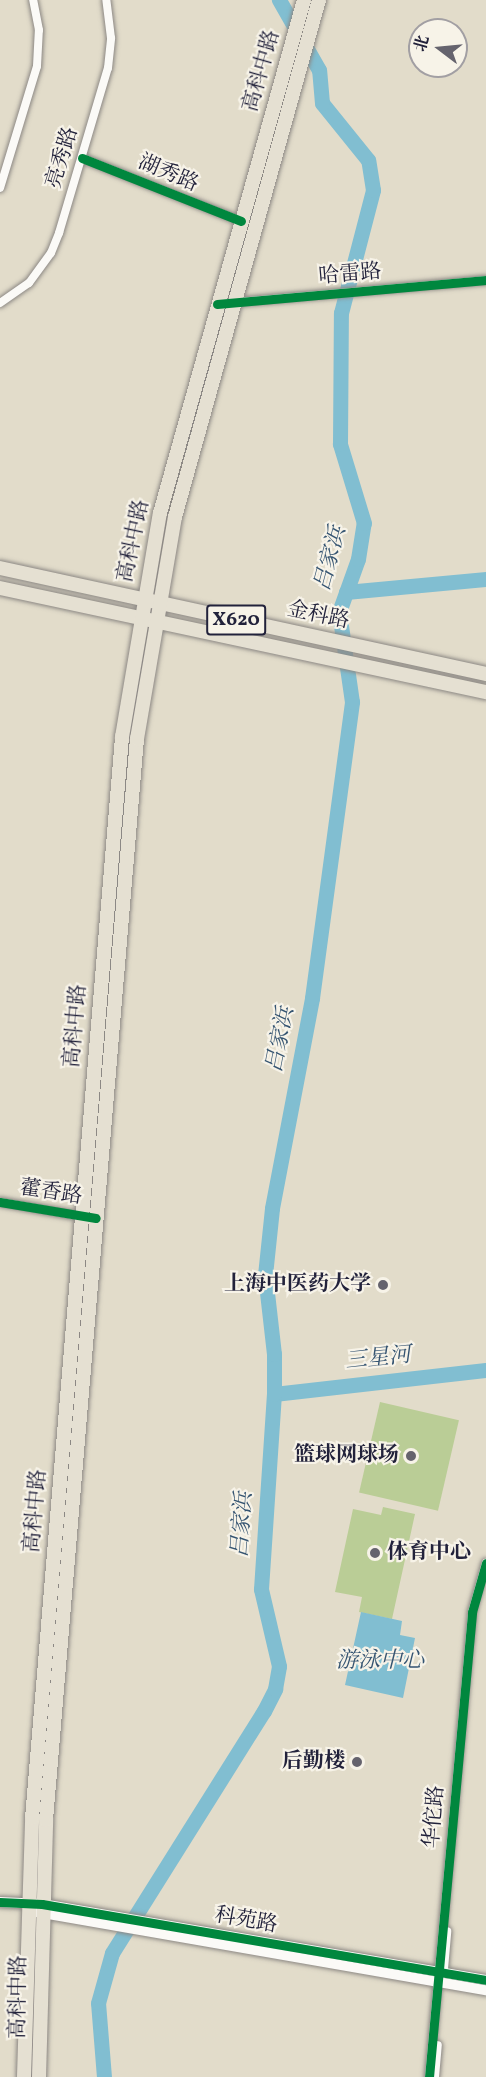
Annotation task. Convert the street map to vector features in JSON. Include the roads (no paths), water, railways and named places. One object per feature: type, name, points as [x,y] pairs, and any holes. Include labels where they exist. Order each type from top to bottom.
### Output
[{"type":"main road","name":"高科中路","points":[[39,2077],[42,1909],[115,808],[140,617],[160,513],[304,0]]},
{"type":"main road","name":"高科中路","points":[[24,2077],[27,1906],[88,1217],[129,810],[155,620],[193,442],[317,4]]},
{"type":"main road","name":"金科路","points":[[0,568],[486,674]]},
{"type":"main road","name":"金科路","points":[[0,588],[486,692]]},
{"type":"street","points":[[0,188],[38,66],[39,30],[33,0]]},
{"type":"street","name":"亮秀路","points":[[0,303],[29,283],[51,253],[82,158],[110,55],[106,0]]},
{"type":"street","name":"湖秀路","points":[[82,158],[241,221]]},
{"type":"street","name":"哈雷路","points":[[217,304],[328,296],[486,280]]},
{"type":"street","name":"藿香路","points":[[0,1203],[88,1217]]},
{"type":"street","name":"华佗路","points":[[435,2077],[441,1978],[472,1612],[486,1563]]},
{"type":"street","name":"华佗路","points":[[429,2077],[477,1613],[486,1575]]},
{"type":"street","name":"科苑路","points":[[0,1902],[441,1978],[486,1990]]},
{"type":"street","name":"科苑路","points":[[441,1978],[486,1980]]},
{"type":"water","name":"游泳中心","points":[[361,1612],[402,1621],[400,1635],[415,1638],[403,1698],[345,1685]]},
{"type":"waterway","name":"吕家浜","points":[[104,2077],[98,2003],[112,1953],[264,1711],[275,1689],[279,1666],[261,1589],[274,1394],[274,1354],[265,1275],[272,1208],[312,998],[352,702],[339,612],[358,559],[364,523],[340,444],[341,313],[373,190],[368,160],[322,103],[319,70],[279,0]]},
{"type":"waterway","points":[[346,592],[486,579]]},
{"type":"waterway","name":"三星河","points":[[274,1394],[486,1370]]},
{"type":"place","name":"上海中医药大学","points":[[383,1285]]},
{"type":"place","name":"篮球网球场","points":[[411,1456]]},
{"type":"place","name":"体育中心","points":[[375,1553]]},
{"type":"place","name":"后勤楼","points":[[357,1762]]}]
